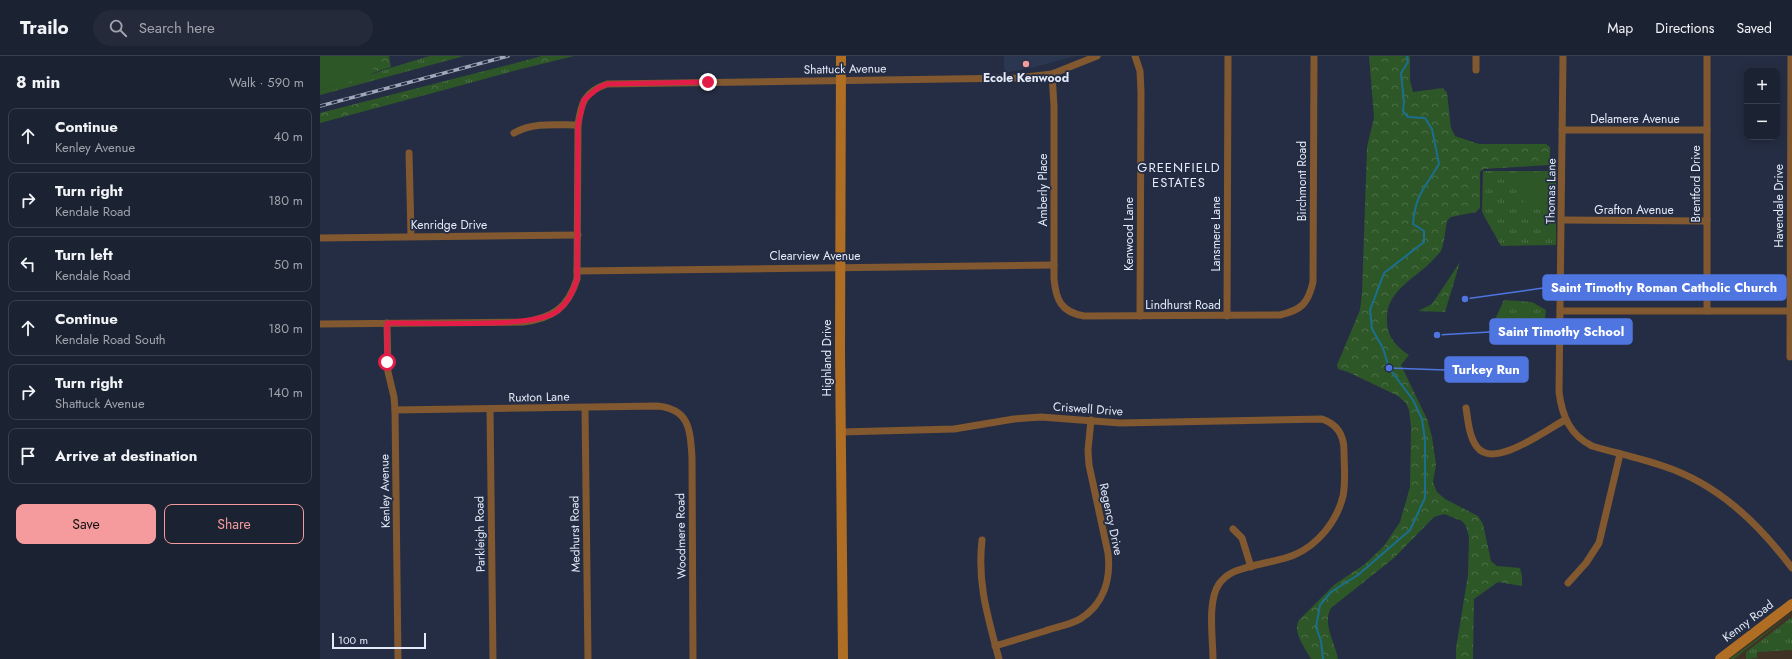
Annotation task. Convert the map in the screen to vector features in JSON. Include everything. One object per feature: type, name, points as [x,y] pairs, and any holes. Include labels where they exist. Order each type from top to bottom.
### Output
[{"type":"street","name":"Highland Drive","points":[[841,56],[840,267],[843,659]]},
{"type":"street","name":"Shattuck Avenue","points":[[578,125],[581,107],[584,100],[590,92],[607,84],[1008,78],[1052,74],[1098,56]]},
{"type":"street","name":"Kenwood Lane","points":[[1135,56],[1140,71],[1141,92],[1140,316]]},
{"type":"street","name":"Lansmere Lane","points":[[1227,316],[1228,56]]},
{"type":"street","name":"Birchmont Road","points":[[1304,305],[1310,294],[1313,282],[1314,56]]},
{"type":"street","points":[[1476,56],[1476,70]]},
{"type":"street","name":"Thomas Lane","points":[[1563,56],[1559,392],[1562,412],[1565,420]]},
{"type":"street","name":"Brentford Drive","points":[[1707,56],[1707,311]]},
{"type":"street","name":"Havendale Drive","points":[[1790,357],[1791,56]]},
{"type":"street","name":"Amberly Place","points":[[1052,74],[1054,106],[1055,293],[1062,306]]},
{"type":"street","points":[[320,324],[523,322],[540,319],[556,312],[564,305],[574,289],[577,271],[578,125],[538,125],[525,127],[514,133]]},
{"type":"street","name":"Delamere Avenue","points":[[1562,130],[1707,130]]},
{"type":"street","points":[[409,152],[411,236]]},
{"type":"street","name":"Grafton Avenue","points":[[1562,220],[1707,221]]},
{"type":"street","name":"Kenridge Drive","points":[[320,238],[578,234]]},
{"type":"street","name":"Clearview Avenue","points":[[577,271],[1054,265]]},
{"type":"street","name":"Lindhurst Road","points":[[1062,306],[1074,314],[1084,316],[1227,316],[1280,315],[1293,312],[1304,305]]},
{"type":"street","points":[[1560,311],[1791,312]]},
{"type":"street","name":"Kenley Avenue","points":[[387,323],[388,372],[394,393],[395,410],[398,659]]},
{"type":"street","name":"Ruxton Lane","points":[[395,410],[657,406],[670,409],[681,415]]},
{"type":"street","name":"Medhurst Road","points":[[585,408],[588,659]]},
{"type":"street","points":[[1466,408],[1472,438],[1476,446],[1484,453],[1489,454],[1516,449],[1565,420],[1573,432],[1583,442],[1663,466],[1691,477],[1726,498],[1766,534],[1792,568]]},
{"type":"street","name":"Parkleigh Road","points":[[490,409],[493,659]]},
{"type":"street","name":"Woodmere Road","points":[[681,415],[690,432],[691,451],[693,659]]},
{"type":"street","name":"Criswell Drive","points":[[841,432],[954,429],[1014,419],[1041,417],[1120,423],[1206,420],[1322,419],[1334,425],[1341,434],[1344,446],[1343,496],[1336,515],[1326,531],[1316,541],[1294,555],[1251,567]]},
{"type":"street","name":"Regency Drive","points":[[995,646],[1079,619],[1091,610],[1101,599],[1107,584],[1110,568],[1089,465],[1088,450],[1091,420]]},
{"type":"street","points":[[1568,582],[1586,563],[1599,543],[1620,454]]},
{"type":"street","points":[[1213,659],[1212,608],[1215,591],[1218,584],[1229,574],[1251,567],[1242,538],[1233,529]]},
{"type":"street","points":[[982,540],[980,561],[982,592],[985,613],[999,659]]},
{"type":"street","name":"Kenny Road","points":[[1720,659],[1792,604]]},
{"type":"shaded area","name":"Ecole Kenwood","points":[[1004,56],[1075,56],[1035,67],[1004,73]]},
{"type":"shaded area","points":[[1787,605],[1792,612],[1792,659],[1716,659]]},
{"type":"green space","points":[[320,56],[373,56],[373,73],[364,78],[320,90]]},
{"type":"green space","points":[[373,56],[389,56],[391,67],[373,73]]},
{"type":"green space","points":[[430,56],[464,56],[320,95],[320,90]]},
{"type":"green space","points":[[542,56],[574,56],[521,69],[517,67],[517,64],[520,62]]},
{"type":"green space","points":[[1369,56],[1410,56],[1410,81],[1413,92],[1443,88],[1447,93],[1451,128],[1455,136],[1479,144],[1546,144],[1550,147],[1550,165],[1483,169],[1480,172],[1480,208],[1476,212],[1451,217],[1447,221],[1441,251],[1426,267],[1402,286],[1391,301],[1388,311],[1387,327],[1391,337],[1400,349],[1409,355],[1401,365],[1427,419],[1432,437],[1436,465],[1433,482],[1437,492],[1445,499],[1478,516],[1483,524],[1491,561],[1497,566],[1520,568],[1522,576],[1522,586],[1498,582],[1474,599],[1473,659],[1456,659],[1456,648],[1468,575],[1469,537],[1466,526],[1462,521],[1444,514],[1434,517],[1394,558],[1331,608],[1328,627],[1338,659],[1311,659],[1300,640],[1297,630],[1299,620],[1334,585],[1365,564],[1384,546],[1400,522],[1410,487],[1411,426],[1409,410],[1406,403],[1398,396],[1348,372],[1338,369],[1337,365],[1360,310],[1362,294],[1367,147],[1374,118]]},
{"type":"green space","points":[[520,62],[517,67],[521,69],[444,90],[445,85],[441,82]]},
{"type":"green space","points":[[441,82],[445,85],[444,90],[320,123],[320,113]]},
{"type":"green space","points":[[1483,171],[1551,171],[1556,177],[1556,245],[1501,246],[1482,212]]},
{"type":"green space","points":[[1541,171],[1551,171],[1555,184],[1554,195],[1548,202],[1540,206],[1531,207],[1524,202],[1520,193],[1521,179],[1530,174]]},
{"type":"green space","points":[[1460,262],[1445,312],[1418,311],[1432,304]]},
{"type":"green space","points":[[1504,300],[1532,302],[1546,310],[1545,319],[1529,320],[1528,338],[1492,340],[1490,338],[1491,328]]},
{"type":"green space","points":[[1792,613],[1734,659],[1730,659]]},
{"type":"green space","points":[[1792,617],[1792,650],[1757,652],[1757,658],[1746,659],[1746,652]]},
{"type":"waterway","points":[[1323,659],[1321,641],[1316,627],[1320,605],[1331,592],[1358,575],[1410,530],[1425,498],[1425,440],[1422,419],[1413,400],[1389,368],[1383,348],[1372,329],[1370,310],[1384,273],[1424,242],[1424,231],[1413,224],[1414,214],[1418,199],[1439,164],[1432,129],[1425,118],[1408,117],[1403,111],[1404,102],[1401,73],[1408,62],[1407,56]]},
{"type":"railway","points":[[320,106],[508,56]]},
{"type":"place","name":"Ecole Kenwood","points":[[1026,64]]},
{"type":"place","name":"Saint Timothy Roman Catholic Church","points":[[1465,299]]},
{"type":"place","name":"Saint Timothy School","points":[[1437,335]]},
{"type":"place","name":"Turkey Run","points":[[1389,368]]},
{"type":"district","name":"GREENFIELD ESTATES","points":[[1179,174]]},
{"type":"route","points":[[387,362],[387,323],[523,322],[546,317],[556,312],[569,298],[577,279],[578,125],[581,107],[584,100],[590,92],[607,84],[708,82]]}]
